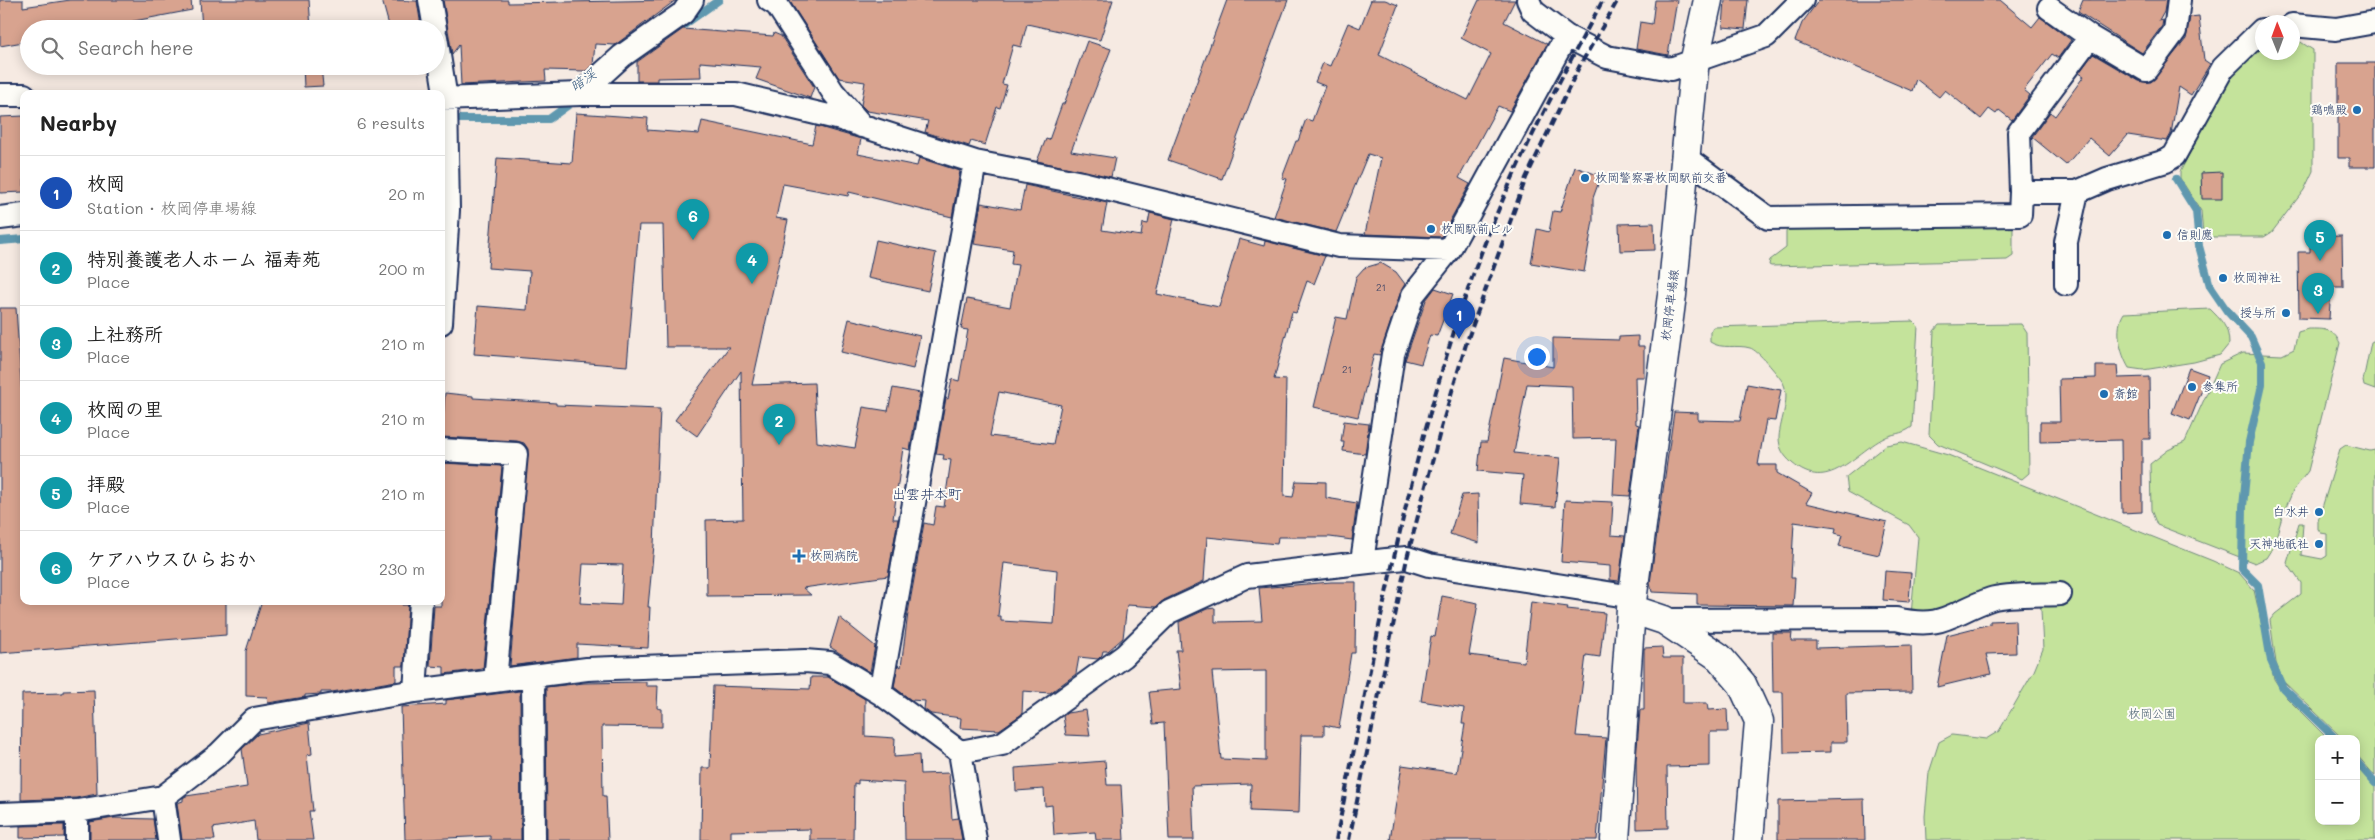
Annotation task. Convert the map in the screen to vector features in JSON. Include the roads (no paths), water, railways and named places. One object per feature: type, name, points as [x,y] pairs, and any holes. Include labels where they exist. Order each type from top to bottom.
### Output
[{"type":"main road","name":"枚岡停車場線","points":[[1615,840],[1632,603],[1672,295],[1696,59],[1708,0]]},
{"type":"main road","points":[[1632,603],[1664,620],[1719,658],[1742,684],[1759,721],[1749,840]]},
{"type":"street","points":[[430,0],[433,20]]},
{"type":"street","points":[[580,94],[622,56],[683,13],[692,0]]},
{"type":"street","points":[[769,0],[777,5],[833,92],[862,126]]},
{"type":"street","points":[[1528,0],[1533,11],[1566,36],[1607,57],[1671,69],[1766,36],[1802,0]]},
{"type":"street","points":[[2046,3],[2090,36],[2146,70],[2176,31],[2178,0]]},
{"type":"street","points":[[2300,26],[2336,29],[2375,22]]},
{"type":"street","points":[[1362,561],[1393,354],[1413,295],[1449,250],[1566,36]]},
{"type":"street","points":[[1685,157],[1768,218],[2020,214],[2020,132],[2090,36]]},
{"type":"street","points":[[2020,192],[2077,192],[2107,178],[2166,161],[2174,156],[2223,68],[2255,37]]},
{"type":"street","points":[[441,75],[443,90]]},
{"type":"street","points":[[445,100],[580,94],[736,94],[862,126],[975,162],[1082,183],[1339,246],[1449,250]]},
{"type":"street","points":[[0,95],[20,95]]},
{"type":"street","points":[[445,119],[448,210],[445,258]]},
{"type":"street","points":[[880,693],[975,162]]},
{"type":"street","points":[[2066,284],[2066,242],[2077,192]]},
{"type":"street","points":[[0,218],[20,216]]},
{"type":"street","points":[[445,450],[516,454],[496,681]]},
{"type":"street","points":[[960,752],[1002,744],[1124,656],[1169,612],[1247,576],[1346,566],[1362,561],[1407,558],[1429,565],[1632,603]]},
{"type":"street","points":[[1664,620],[1896,619],[1915,623],[1942,622],[1992,599],[2060,594]]},
{"type":"street","points":[[415,691],[421,605]]},
{"type":"street","points":[[0,814],[77,811],[163,797],[219,754],[254,719],[415,691],[587,669],[805,661],[830,663],[880,693],[960,752],[975,840]]},
{"type":"street","points":[[533,676],[534,840]]},
{"type":"street","points":[[163,797],[169,840]]},
{"type":"street","points":[[77,811],[77,840]]},
{"type":"waterway","name":"暗渓","points":[[684,25],[719,0]]},
{"type":"waterway","name":"暗渓","points":[[449,119],[549,119],[574,101]]},
{"type":"waterway","points":[[2176,179],[2196,211],[2199,246],[2210,286],[2227,311],[2251,337],[2262,362],[2262,385],[2249,442],[2243,507],[2242,569],[2258,585],[2271,661],[2283,688],[2332,735]]},
{"type":"waterway","name":"暗渓","points":[[0,241],[20,239]]},
{"type":"waterway","points":[[2360,766],[2375,783]]},
{"type":"railway","points":[[1336,840],[1394,556],[1429,416],[1449,347],[1485,242],[1515,171],[1603,0]]},
{"type":"railway","points":[[1349,840],[1407,558],[1441,428],[1467,341],[1526,178],[1579,67],[1618,0]]},
{"type":"place","name":"鶏鳴殿","points":[[2357,110]]},
{"type":"place","name":"枚岡警察署枚岡駅前交番","points":[[1585,178]]},
{"type":"place","name":"枚岡駅前ビル","points":[[1431,229]]},
{"type":"place","name":"信則應","points":[[2167,235]]},
{"type":"place","name":"ケアハウスひらおか","points":[[693,240]]},
{"type":"place","name":"拝殿","points":[[2320,261]]},
{"type":"place","name":"枚岡神社","points":[[2223,278]]},
{"type":"place","name":"枚岡の里","points":[[752,284]]},
{"type":"place","name":"授与所","points":[[2286,313]]},
{"type":"place","name":"上社務所","points":[[2318,314]]},
{"type":"place","name":"枚岡","points":[[1459,339]]},
{"type":"place","name":"参集所","points":[[2192,387]]},
{"type":"place","name":"斎館","points":[[2104,394]]},
{"type":"place","name":"特別養護老人ホーム 福寿苑","points":[[779,445]]},
{"type":"place","name":"白水井","points":[[2319,512]]},
{"type":"place","name":"天神地祇社","points":[[2319,544]]},
{"type":"place","name":"枚岡病院","points":[[799,556]]},
{"type":"district","name":"出雲井本町","points":[[927,494]]},
{"type":"park label","name":"枚岡公園","points":[[2152,714]]}]
